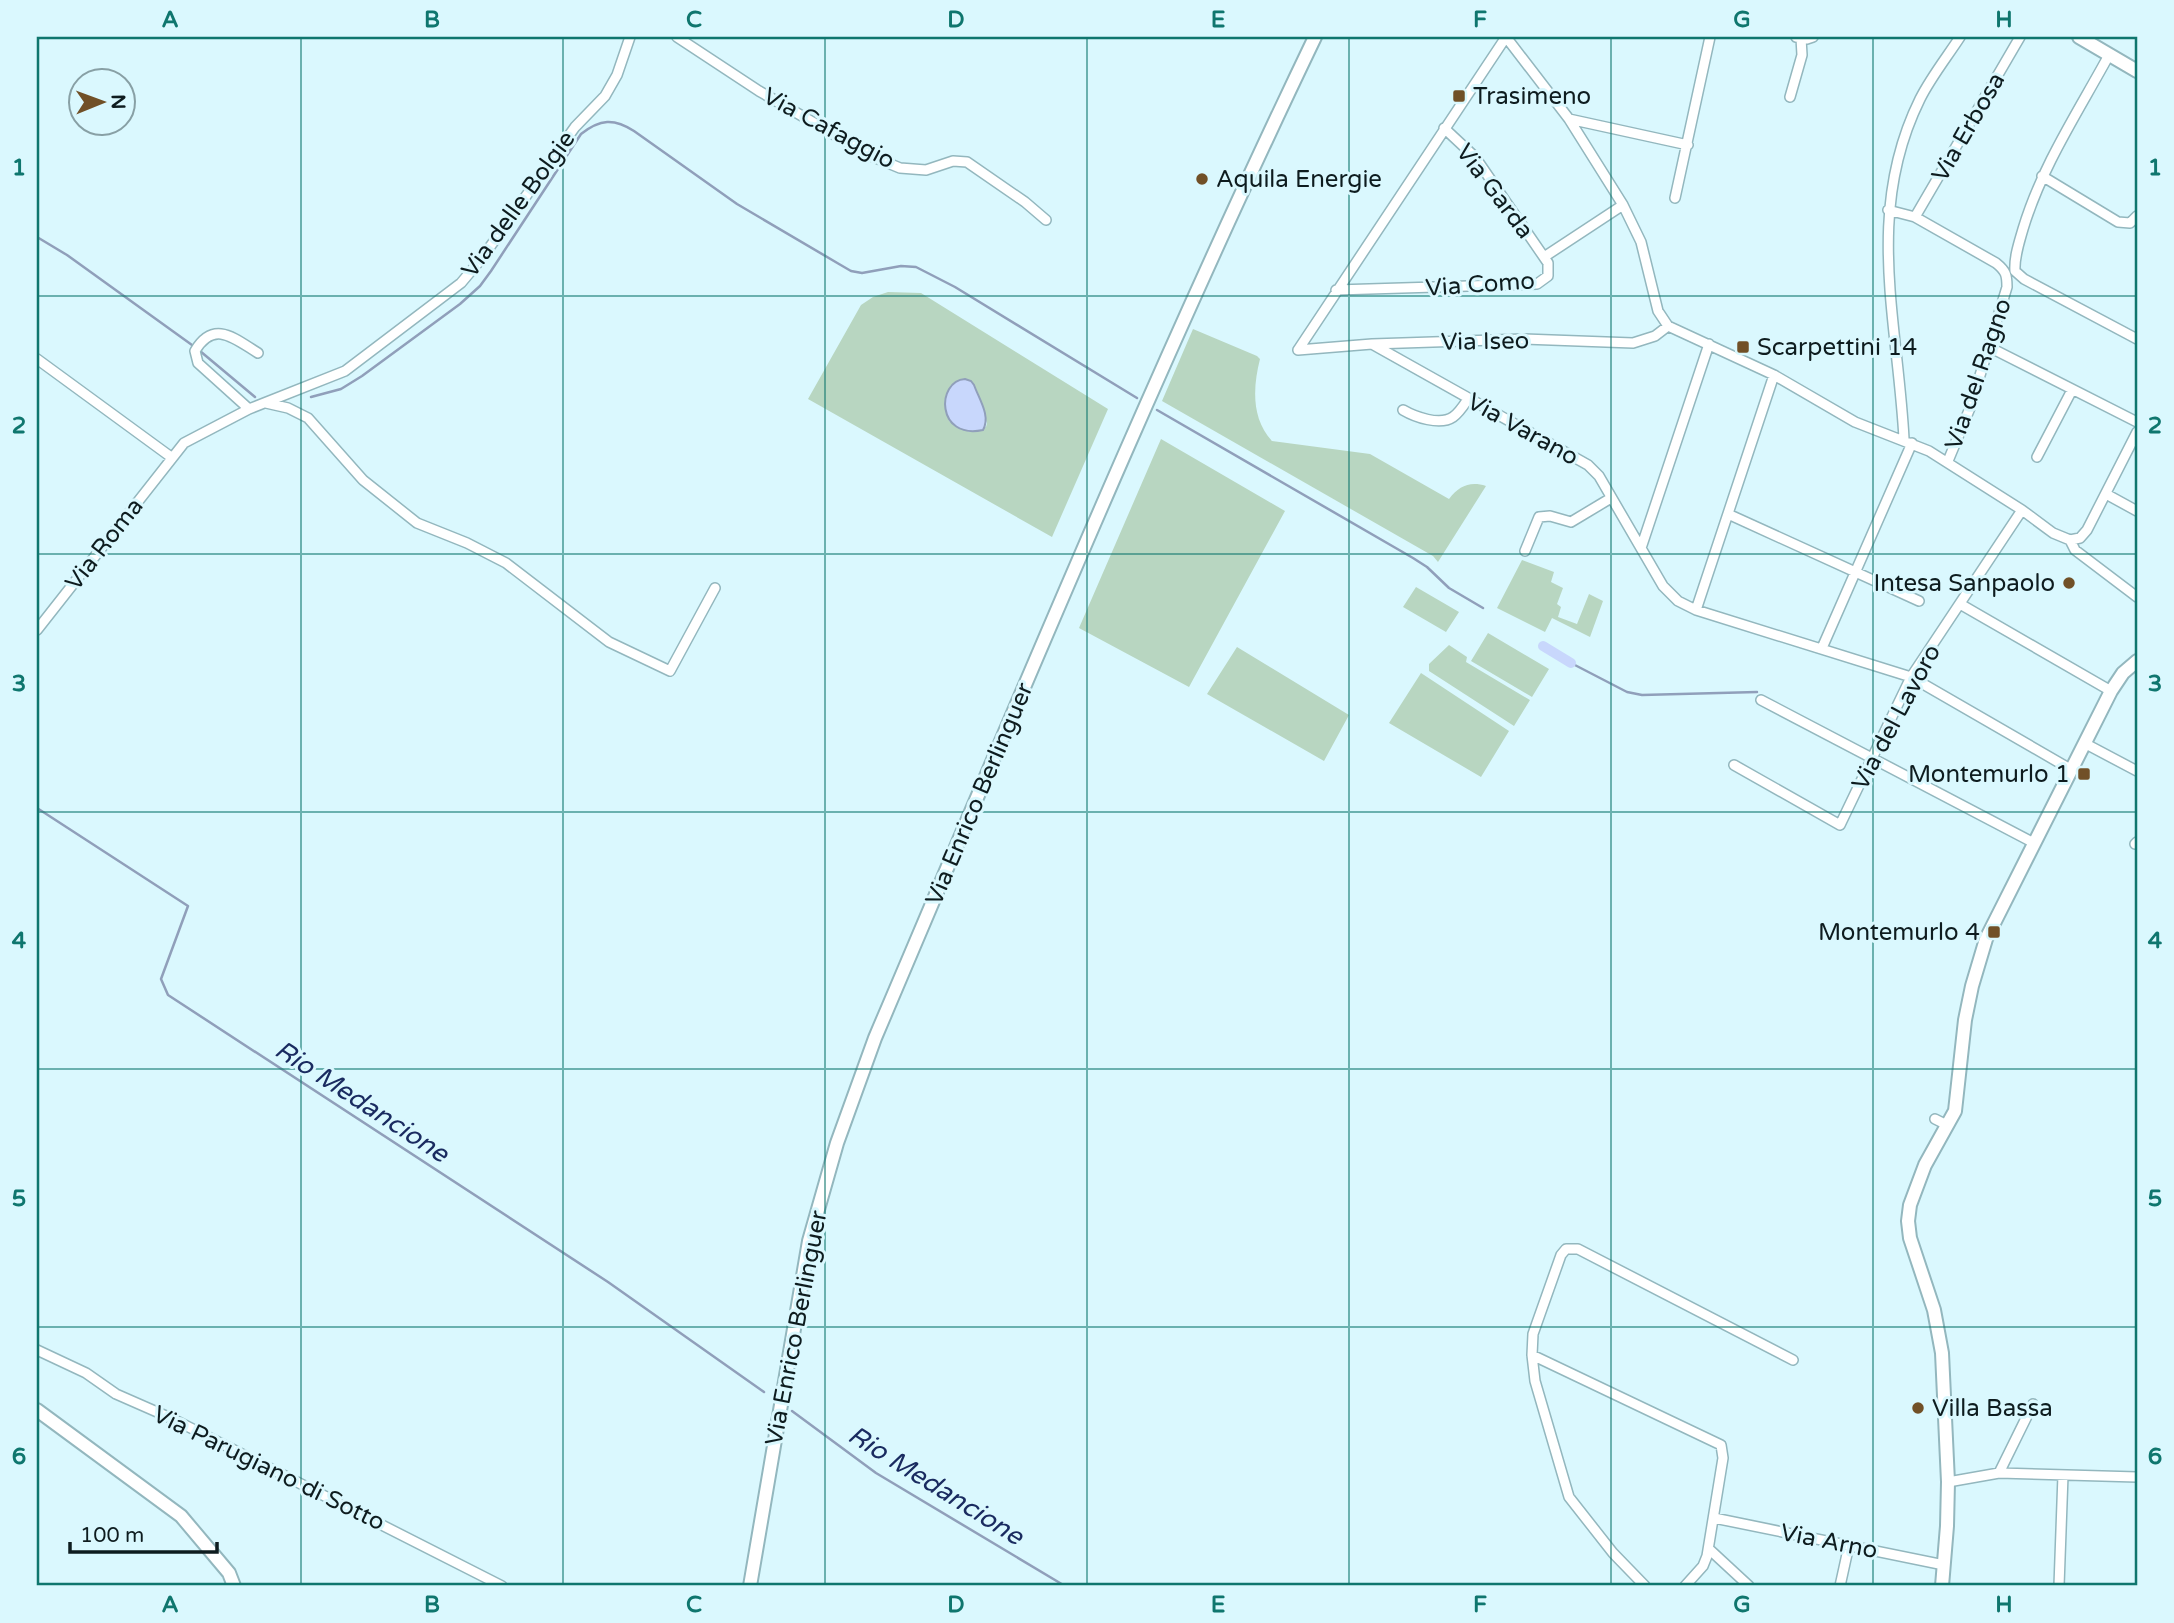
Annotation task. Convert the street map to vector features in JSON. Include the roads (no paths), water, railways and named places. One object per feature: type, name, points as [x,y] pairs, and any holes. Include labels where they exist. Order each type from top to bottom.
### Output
[{"type":"main road","name":"Via Enrico Berlinguer","points":[[750,1586],[808,1241],[836,1143],[862,1072],[1131,437],[1220,236],[1315,37]]},
{"type":"main road","points":[[2079,37],[2137,71]]},
{"type":"main road","points":[[1942,1586],[1948,1482],[1939,1333],[1910,1238],[1908,1220],[1915,1190],[1956,1103],[1965,1020],[1986,939],[2111,691],[2123,673],[2137,661]]},
{"type":"main road","points":[[37,1410],[181,1516],[229,1573],[234,1586]]},
{"type":"street","name":"Via delle Bolgie","points":[[249,409],[345,371],[461,283],[482,258],[575,127],[605,96],[617,75],[630,37]]},
{"type":"street","points":[[677,37],[690,40]]},
{"type":"street","points":[[1336,290],[1506,37],[1569,119],[1623,205],[1641,242],[1658,311],[1668,326],[1773,375],[1856,422],[1908,441],[1948,461],[2053,533],[2070,540],[2080,538],[2087,530],[2137,432]]},
{"type":"street","points":[[1675,198],[1710,37]]},
{"type":"street","points":[[1790,97],[1802,55],[1798,37],[1814,37]]},
{"type":"street","points":[[1822,648],[1856,573],[1908,441],[1887,262],[1888,209],[1896,168],[1917,107],[1960,37]]},
{"type":"street","name":"Via Erbosa","points":[[1915,217],[2020,37]]},
{"type":"street","name":"Via Cafaggio","points":[[690,40],[759,91],[871,156],[900,168],[926,170],[953,161],[967,162],[1046,220]]},
{"type":"street","points":[[2109,55],[2042,176],[2017,248],[2015,271],[2024,279],[2137,339]]},
{"type":"street","points":[[1569,119],[1688,145]]},
{"type":"street","name":"Via Garda","points":[[1444,128],[1475,157],[1544,257]]},
{"type":"street","points":[[2042,176],[2115,221],[2126,224],[2137,216]]},
{"type":"street","name":"Via Como","points":[[1336,290],[1537,284],[1545,280],[1549,272],[1544,257],[1623,205]]},
{"type":"street","points":[[1888,209],[1915,217],[1996,263],[2005,270],[2007,287]]},
{"type":"street","points":[[1996,263],[2005,265],[2017,248]]},
{"type":"street","points":[[2007,287],[2015,277],[2024,279]]},
{"type":"street","name":"Via del Ragno","points":[[1948,461],[1970,408],[2007,287]]},
{"type":"street","name":"Via Iseo","points":[[1336,290],[1298,350],[1372,344],[1524,339],[1633,343],[1655,337],[1668,326]]},
{"type":"street","points":[[249,409],[198,363],[195,351],[209,335],[217,333],[229,335],[258,353]]},
{"type":"street","name":"Via Varano","points":[[1372,344],[1584,462],[1599,476],[1668,592],[1678,601],[1696,610],[1911,677],[2072,769]]},
{"type":"street","points":[[1641,548],[1709,344]]},
{"type":"street","points":[[1989,347],[2137,422]]},
{"type":"street","points":[[37,359],[171,457]]},
{"type":"street","points":[[1696,610],[1773,375]]},
{"type":"street","points":[[2037,457],[2072,390]]},
{"type":"street","points":[[1403,411],[1419,418],[1446,420],[1453,417],[1468,399]]},
{"type":"street","points":[[264,402],[288,408],[308,418],[363,480],[417,523],[467,543],[506,563],[609,642],[670,671],[715,588]]},
{"type":"street","name":"Via Roma","points":[[37,630],[171,457],[191,438],[249,409]]},
{"type":"street","points":[[2106,494],[2137,510]]},
{"type":"street","points":[[1525,551],[1539,517],[1550,516],[1571,522],[1611,498]]},
{"type":"street","name":"Via del Lavoro","points":[[1734,765],[1840,825],[1911,677],[2022,510]]},
{"type":"street","points":[[1728,514],[1919,601]]},
{"type":"street","points":[[2070,540],[2075,550],[2137,597]]},
{"type":"street","points":[[1960,604],[2111,691]]},
{"type":"street","points":[[1761,700],[2034,843]]},
{"type":"street","points":[[2086,744],[2137,771]]},
{"type":"street","points":[[1935,1119],[1947,1125]]},
{"type":"street","points":[[1645,1586],[1613,1553],[1569,1497],[1535,1381],[1532,1354],[1536,1324],[1560,1258],[1566,1249],[1574,1248],[1793,1360]]},
{"type":"street","name":"Via Parugiano di Sotto","points":[[37,1350],[86,1373],[116,1394],[197,1431],[502,1586]]},
{"type":"street","points":[[1532,1354],[1721,1445],[1723,1458],[1709,1549],[1703,1566],[1685,1586]]},
{"type":"street","points":[[1999,1473],[2033,1404]]},
{"type":"street","points":[[1948,1482],[1999,1473],[2137,1477]]},
{"type":"street","points":[[2059,1586],[2063,1475]]},
{"type":"street","name":"Via Arno","points":[[1714,1518],[1944,1564]]},
{"type":"street","points":[[1840,1586],[1849,1545]]},
{"type":"street","points":[[1709,1549],[1749,1586]]},
{"type":"water","points":[[965,379],[974,385],[983,408],[986,419],[983,430],[968,431],[956,427],[949,419],[946,399],[949,389],[956,382]]},
{"type":"waterway","points":[[311,397],[341,389],[362,376],[460,304],[480,286],[581,134],[594,125],[613,122],[634,131],[737,204],[851,271],[862,273],[901,266],[916,267],[955,287],[1137,398]]},
{"type":"waterway","points":[[37,237],[67,255],[192,345]]},
{"type":"waterway","points":[[200,351],[255,397]]},
{"type":"waterway","points":[[1157,410],[1413,558],[1449,588],[1483,608]]},
{"type":"waterway","points":[[1543,646],[1571,663]]},
{"type":"waterway","points":[[1571,663],[1627,692],[1642,695],[1757,692]]},
{"type":"waterway","name":"Rio Medancione","points":[[37,808],[188,906],[161,979],[168,995],[608,1282],[764,1392]]},
{"type":"waterway","name":"Rio Medancione","points":[[792,1411],[876,1473],[1065,1586]]},
{"type":"place","name":"Trasimeno","points":[[1459,96]]},
{"type":"place","name":"Aquila Energie","points":[[1202,179]]},
{"type":"place","name":"Scarpettini 14","points":[[1743,347]]},
{"type":"place","name":"Intesa Sanpaolo","points":[[2069,583]]},
{"type":"place","name":"Montemurlo 1","points":[[2084,774]]},
{"type":"place","name":"Montemurlo 4","points":[[1994,932]]},
{"type":"place","name":"Villa Bassa","points":[[1918,1408]]}]
